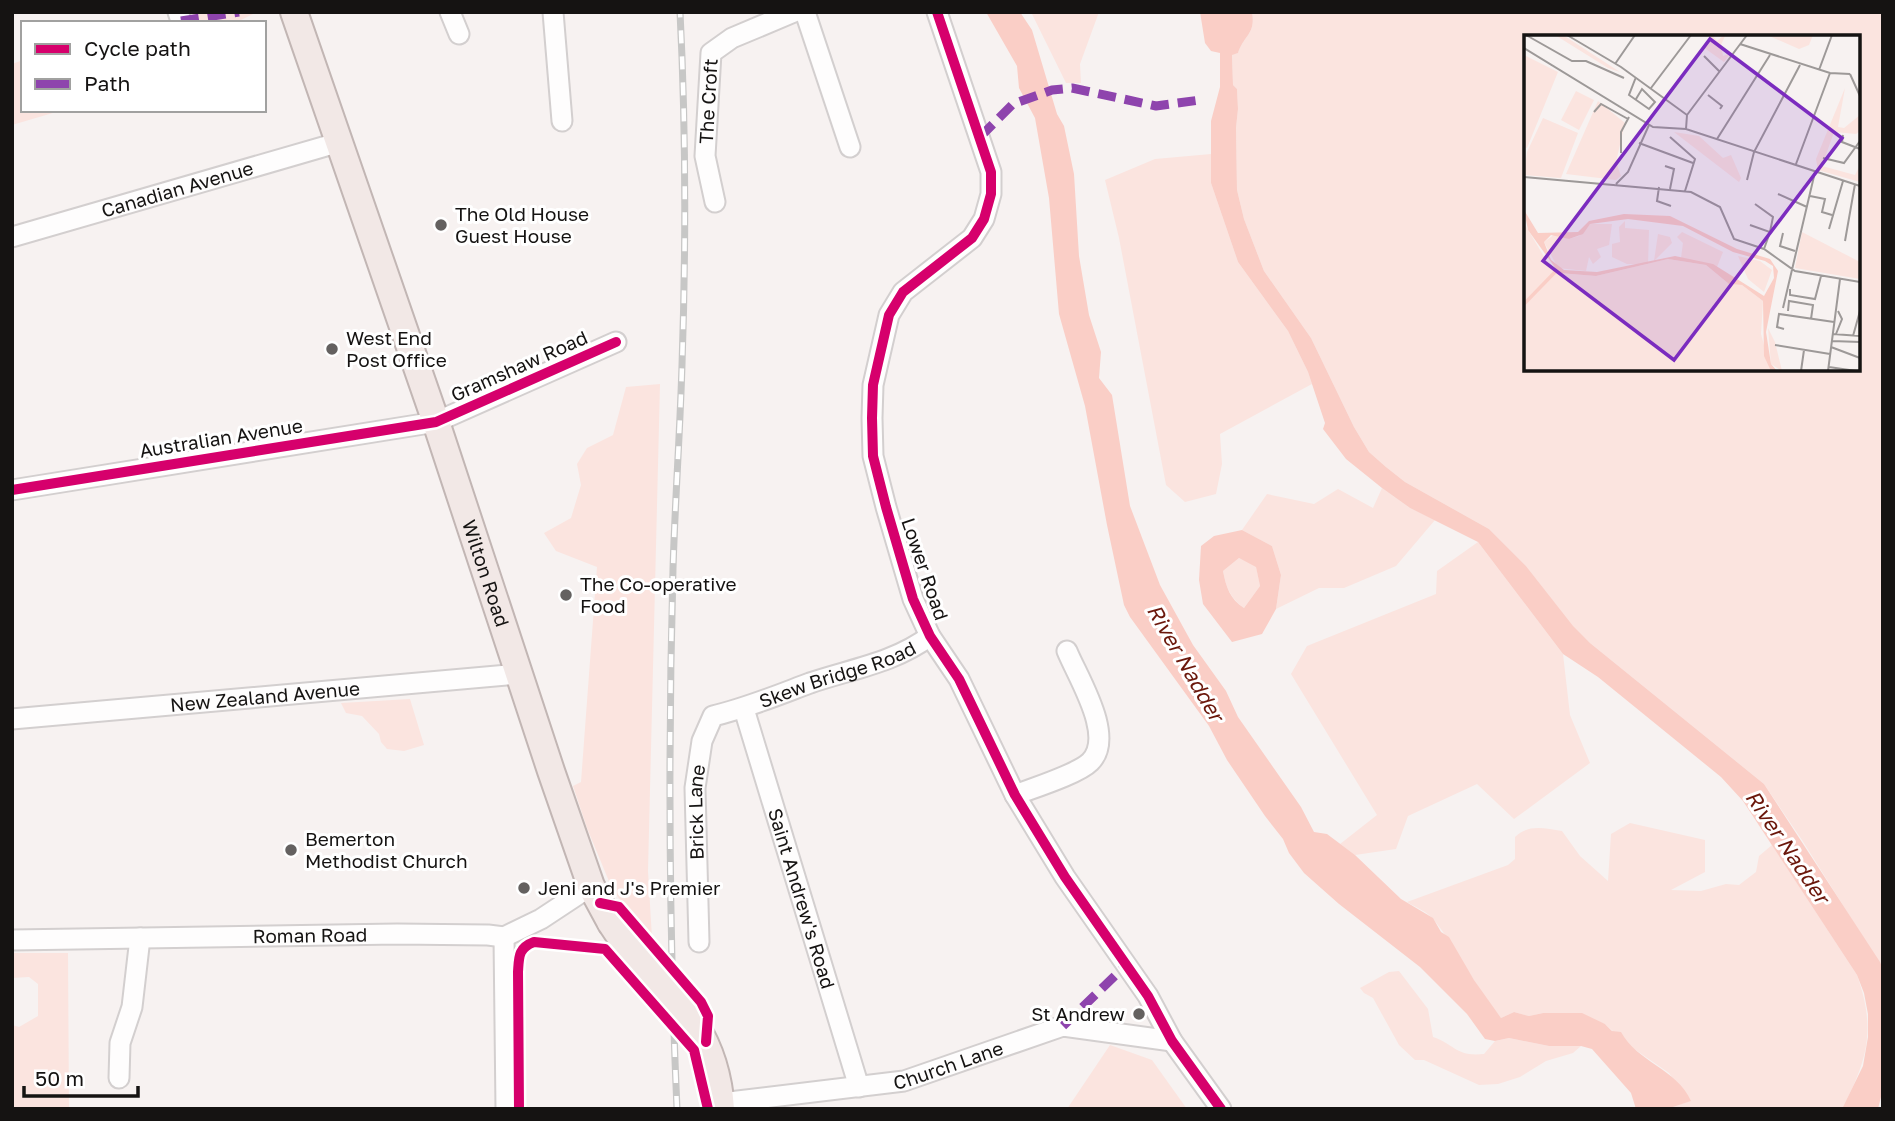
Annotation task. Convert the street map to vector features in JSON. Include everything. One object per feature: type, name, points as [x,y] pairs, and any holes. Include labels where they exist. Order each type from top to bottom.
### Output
[{"type":"highway","name":"Wilton Road","points":[[294,12],[436,422],[591,886],[627,947],[695,1025],[710,1053],[721,1106]]},
{"type":"street","points":[[450,12],[459,34]]},
{"type":"street","points":[[553,12],[562,121]]},
{"type":"street","name":"The Croft","points":[[715,202],[705,156],[711,53],[732,38],[794,12]]},
{"type":"street","points":[[805,12],[850,147]]},
{"type":"street","name":"Lower Road","points":[[937,12],[991,172],[991,194],[984,219],[972,238],[903,292],[889,315],[873,385],[872,418],[873,456],[886,507],[913,599],[930,636],[959,679],[1015,795],[1065,877],[1148,996],[1172,1041],[1221,1109]]},
{"type":"street","name":"Canadian Avenue","points":[[12,237],[340,142]]},
{"type":"street","name":"Gramshaw Road","points":[[436,422],[616,342]]},
{"type":"street","name":"Australian Avenue","points":[[12,490],[436,422]]},
{"type":"street","name":"Skew Bridge Road","points":[[744,709],[812,682],[892,658],[914,648],[930,636]]},
{"type":"street","points":[[1015,795],[1090,763],[1098,752],[1100,732],[1081,705],[1067,651]]},
{"type":"street","name":"New Zealand Avenue","points":[[12,719],[519,674]]},
{"type":"street","name":"Brick Lane","points":[[699,942],[695,788],[702,741],[713,716],[744,709]]},
{"type":"street","name":"Saint Andrew's Road","points":[[744,709],[859,1087]]},
{"type":"street","name":"Roman Road","points":[[12,940],[397,934],[504,937],[541,919],[591,886]]},
{"type":"street","points":[[504,937],[506,1109]]},
{"type":"street","points":[[119,1078],[120,1043],[132,1007],[140,938]]},
{"type":"street","name":"Church Lane","points":[[721,1106],[904,1081],[1063,1026],[1172,1041]]},
{"type":"shaded area","points":[[193,12],[257,12],[239,21],[193,21]]},
{"type":"shaded area","points":[[1031,12],[1099,12],[1080,64],[1081,83],[1066,83]]},
{"type":"shaded area","points":[[1252,12],[1883,12],[1883,969],[1764,784],[1590,643],[1573,627],[1526,566],[1489,529],[1405,482],[1369,452],[1311,338],[1264,271],[1244,219],[1237,190],[1238,109],[1237,89],[1233,85],[1232,54],[1238,53],[1252,25]]},
{"type":"shaded area","points":[[21,61],[21,112],[56,112],[12,125],[12,64]]},
{"type":"shaded area","points":[[1211,154],[1211,183],[1238,262],[1288,331],[1312,384],[1220,434],[1222,464],[1216,494],[1185,502],[1166,485],[1119,238],[1105,180],[1155,159]]},
{"type":"shaded area","points":[[660,384],[648,871],[652,938],[613,891],[573,786],[581,782],[597,567],[556,551],[544,533],[571,518],[581,485],[577,464],[587,448],[613,435],[626,387]]},
{"type":"shaded area","points":[[1382,488],[1410,508],[1435,520],[1396,566],[1344,588],[1319,588],[1276,609],[1281,575],[1272,546],[1242,530],[1267,494],[1314,504],[1338,489],[1373,508]]},
{"type":"shaded area","points":[[1478,542],[1563,654],[1570,715],[1590,763],[1514,819],[1477,784],[1408,816],[1396,849],[1355,855],[1340,844],[1377,815],[1291,674],[1307,646],[1436,594],[1437,571]]},
{"type":"shaded area","points":[[1239,558],[1256,566],[1260,586],[1244,608],[1229,592],[1223,571]]},
{"type":"shaded area","points":[[410,699],[424,745],[404,751],[387,749],[379,734],[362,716],[346,713],[341,703]]},
{"type":"shaded area","points":[[1630,823],[1705,840],[1705,872],[1671,890],[1701,891],[1726,884],[1739,885],[1756,872],[1759,856],[1772,845],[1857,975],[1863,994],[1866,1044],[1858,1075],[1842,1109],[1667,1109],[1690,1101],[1669,1073],[1627,1044],[1605,1024],[1543,1013],[1529,1016],[1514,1012],[1501,1018],[1434,920],[1407,902],[1508,865],[1515,859],[1515,837],[1531,829],[1562,831],[1580,856],[1608,881],[1611,834]]},
{"type":"shaded area","points":[[12,953],[68,953],[69,1109],[12,1109],[12,1025],[19,1027],[38,1016],[38,984],[29,977],[12,978]]},
{"type":"shaded area","points":[[1399,971],[1428,1009],[1433,1037],[1462,1052],[1484,1054],[1495,1041],[1509,1038],[1549,1046],[1581,1046],[1573,1053],[1546,1061],[1520,1077],[1498,1084],[1479,1085],[1424,1060],[1415,1060],[1399,1045],[1373,998],[1360,988],[1389,972]]},
{"type":"shaded area","points":[[1110,1045],[1152,1060],[1187,1109],[1067,1109]]},
{"type":"water","name":"River Nadder","points":[[986,12],[1020,12],[1032,30],[1057,114],[1064,126],[1074,174],[1079,256],[1089,315],[1101,352],[1099,378],[1112,395],[1130,506],[1160,585],[1193,645],[1226,691],[1238,717],[1301,807],[1314,832],[1327,834],[1355,855],[1401,899],[1433,918],[1441,932],[1449,937],[1474,980],[1501,1018],[1514,1012],[1529,1016],[1543,1013],[1582,1013],[1605,1024],[1612,1031],[1621,1032],[1637,1051],[1676,1081],[1691,1101],[1667,1109],[1636,1109],[1631,1093],[1592,1049],[1581,1046],[1549,1046],[1509,1038],[1495,1041],[1485,1039],[1467,1014],[1420,967],[1304,873],[1227,760],[1209,726],[1130,617],[1124,605],[1085,406],[1059,314],[1049,198],[1035,118],[1019,88],[1017,66]]},
{"type":"water","name":"River Nadder","points":[[1200,12],[1252,12],[1251,30],[1238,53],[1232,55],[1233,85],[1237,89],[1238,109],[1237,190],[1244,219],[1264,271],[1311,338],[1369,452],[1405,482],[1489,529],[1526,566],[1573,626],[1590,643],[1764,784],[1883,969],[1883,1089],[1878,1109],[1842,1109],[1863,1066],[1868,1037],[1868,1014],[1857,975],[1743,801],[1721,777],[1598,677],[1563,654],[1478,542],[1410,508],[1382,488],[1346,459],[1323,429],[1325,423],[1308,372],[1288,331],[1238,262],[1211,183],[1211,121],[1220,87],[1220,53],[1211,51],[1205,43]]},
{"type":"water","points":[[1242,530],[1272,546],[1281,575],[1276,609],[1262,634],[1232,642],[1203,604],[1199,580],[1201,546],[1214,536]],"holes":[[[1239,558],[1256,567],[1260,586],[1244,608],[1229,592],[1223,571]]]},
{"type":"railway","points":[[677,1109],[672,974],[670,704],[684,277],[680,12]]},
{"type":"marked path","points":[[181,21],[239,12]]},
{"type":"marked path","points":[[980,137],[1013,104],[1052,90],[1072,88],[1156,106],[1200,100]]},
{"type":"marked path","points":[[1063,1026],[1125,966]]},
{"type":"cycle path","points":[[937,12],[991,172],[991,194],[984,219],[972,238],[903,292],[889,315],[873,385],[872,418],[873,456],[886,507],[913,599],[930,636],[959,679],[1015,795],[1065,877],[1148,996],[1172,1041],[1221,1109]]},
{"type":"cycle path","points":[[12,490],[436,422],[616,342]]},
{"type":"cycle path","points":[[600,903],[619,907],[701,1002],[708,1016],[706,1042]]},
{"type":"cycle path","points":[[519,1109],[518,972],[522,950],[534,942],[605,949],[694,1050],[708,1109]]},
{"type":"place","name":"The Old House Guest House","points":[[441,225]]},
{"type":"place","name":"West End Post Office","points":[[332,349]]},
{"type":"place","name":"The Co-operative Food","points":[[566,595]]},
{"type":"place","name":"Bemerton Methodist Church","points":[[291,850]]},
{"type":"place","name":"Jeni and J's Premier","points":[[524,888]]},
{"type":"place","name":"St Andrew","points":[[1139,1014]]}]
